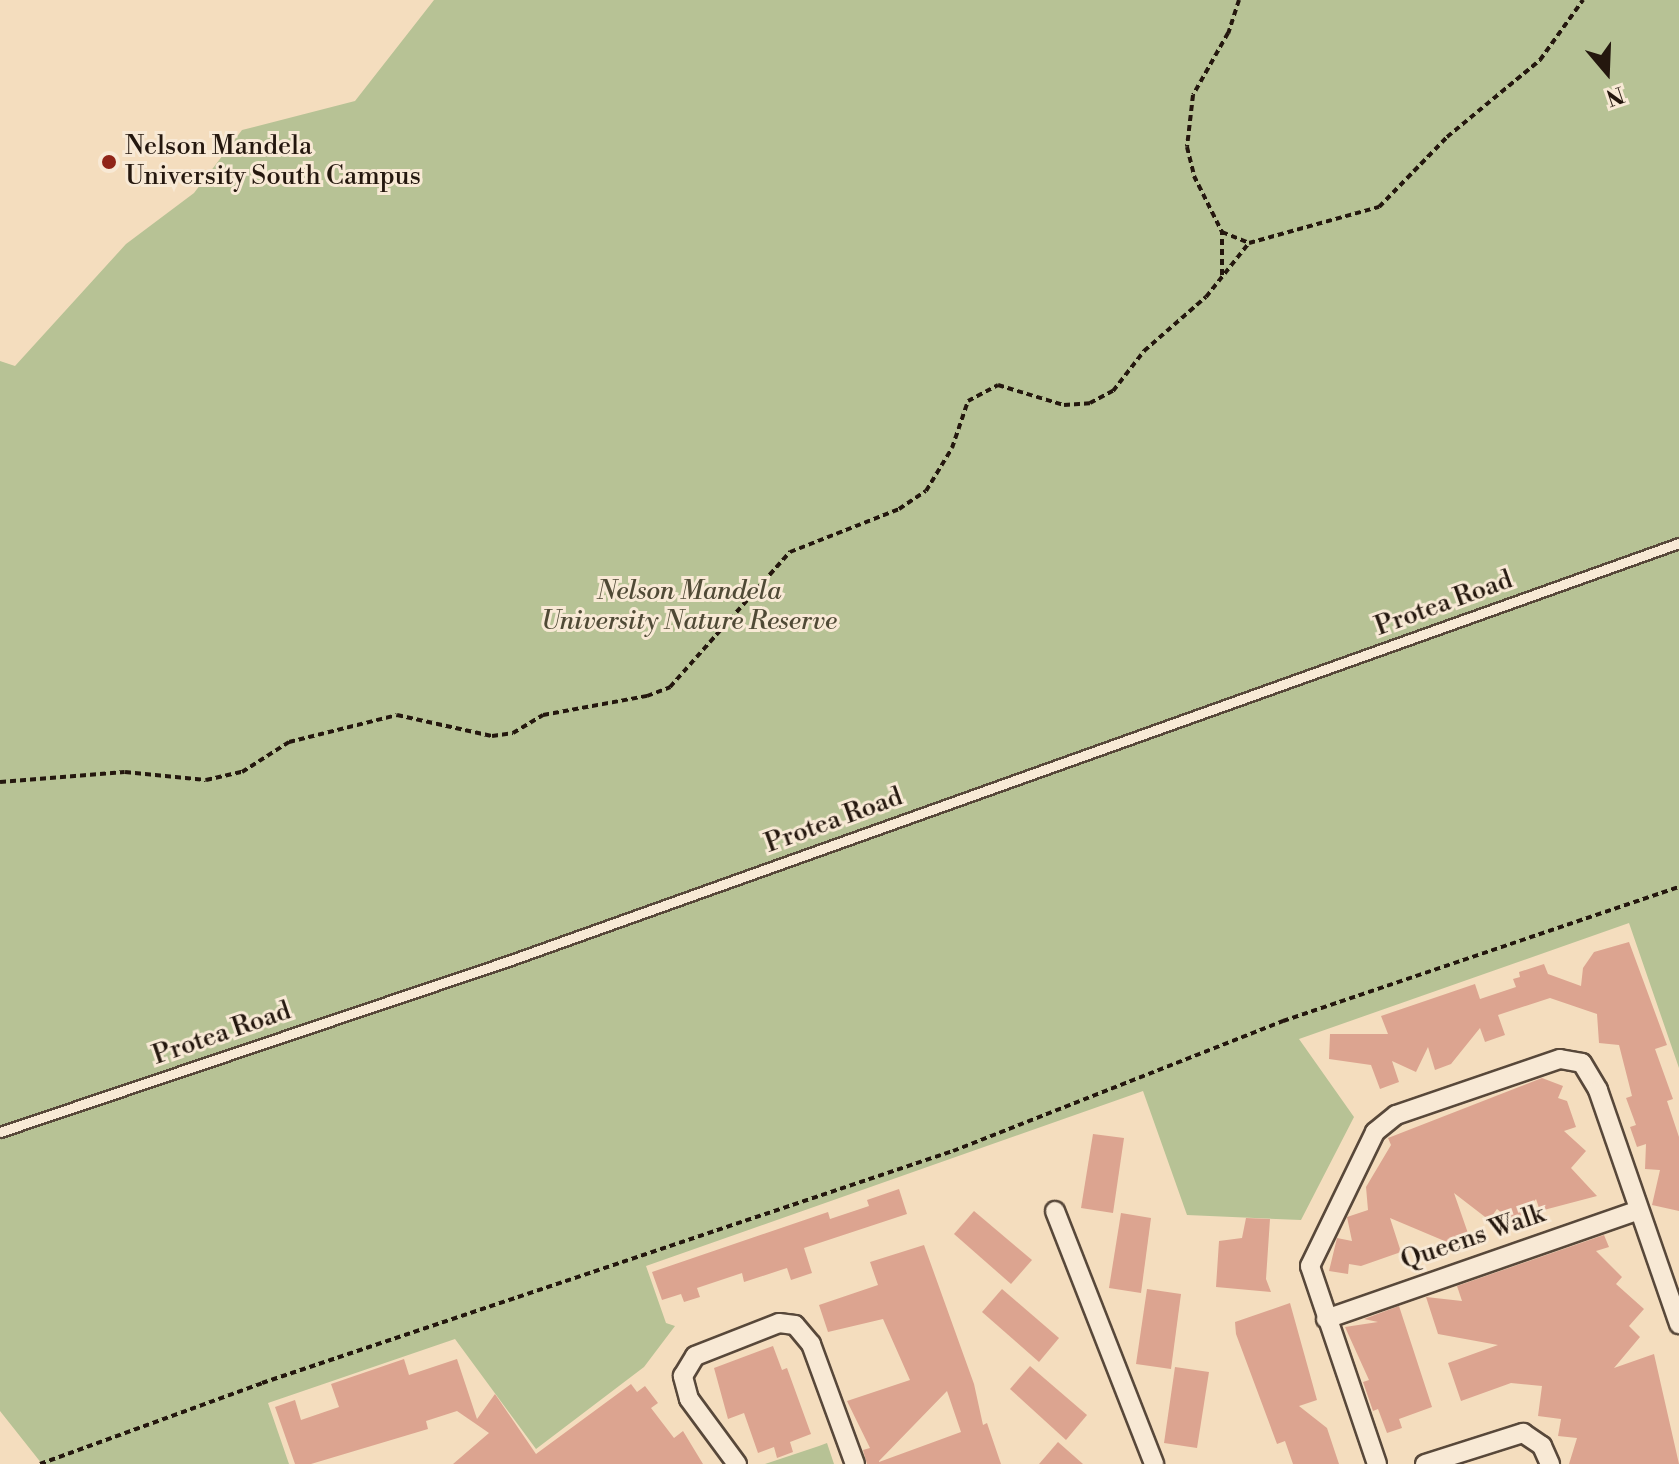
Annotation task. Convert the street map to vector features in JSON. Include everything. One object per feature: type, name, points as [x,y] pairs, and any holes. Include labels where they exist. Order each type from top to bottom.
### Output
[{"type":"street","points":[[1377,1464],[1310,1276],[1314,1255],[1375,1132],[1396,1115],[1573,1058],[1590,1073],[1598,1090],[1679,1324]]},
{"type":"street","name":"Queens Walk","points":[[1326,1319],[1639,1210]]},
{"type":"street","points":[[1055,1211],[1154,1464]]},
{"type":"street","points":[[737,1464],[689,1399],[683,1376],[695,1356],[779,1323],[795,1325],[811,1344],[855,1464]]},
{"type":"street","points":[[1425,1464],[1523,1433],[1542,1446],[1550,1464]]},
{"type":"lane","name":"Protea Road","points":[[0,1132],[511,960],[1679,543]]},
{"type":"path","points":[[1222,275],[1222,232],[1194,176],[1187,147],[1193,95],[1228,33],[1239,0]]},
{"type":"path","points":[[0,782],[125,772],[206,780],[242,772],[289,742],[397,715],[492,736],[513,733],[532,720],[567,709],[647,696],[686,673],[790,552],[899,509],[926,491],[952,448],[968,401],[998,385],[1064,405],[1090,403],[1113,391],[1144,351],[1180,323],[1249,243],[1379,207],[1447,137],[1540,60],[1583,0]]},
{"type":"path","points":[[1222,232],[1249,243]]},
{"type":"path","points":[[40,1464],[262,1383],[953,1151],[1283,1021],[1679,887]]},
{"type":"green space","name":"Nelson Mandela University Nature Reserve","points":[[434,0],[1679,0],[1679,1068],[1629,923],[1299,1039],[1354,1117],[1301,1220],[1187,1215],[1143,1091],[646,1266],[666,1323],[675,1326],[644,1367],[536,1449],[455,1339],[268,1403],[289,1464],[42,1464],[0,1411],[0,361],[15,366],[126,244],[194,193],[242,130],[355,101]]},
{"type":"green space","points":[[827,1443],[834,1464],[765,1464],[819,1446]]},
{"type":"building","points":[[1629,942],[1667,1045],[1655,1049],[1673,1099],[1667,1101],[1679,1137],[1679,1211],[1652,1205],[1660,1170],[1645,1169],[1646,1144],[1637,1147],[1630,1127],[1636,1125],[1626,1098],[1632,1096],[1619,1045],[1599,1043],[1597,1014],[1550,998],[1498,1015],[1505,1035],[1485,1042],[1480,1028],[1451,1064],[1435,1070],[1428,1047],[1416,1072],[1392,1061],[1399,1082],[1380,1089],[1371,1065],[1329,1059],[1330,1034],[1388,1034],[1381,1016],[1475,984],[1480,999],[1516,987],[1513,979],[1520,977],[1519,972],[1544,964],[1548,974],[1581,986],[1583,968],[1594,952]]},
{"type":"building","points":[[1542,1078],[1563,1086],[1558,1098],[1567,1101],[1576,1127],[1564,1131],[1586,1151],[1571,1168],[1597,1196],[1540,1211],[1536,1199],[1515,1224],[1497,1209],[1489,1220],[1454,1193],[1470,1239],[1454,1245],[1390,1218],[1401,1252],[1361,1266],[1349,1264],[1348,1274],[1329,1271],[1337,1238],[1352,1241],[1347,1217],[1368,1210],[1366,1187],[1391,1145],[1388,1138]]},
{"type":"building","points":[[1093,1134],[1124,1138],[1113,1213],[1081,1208]]},
{"type":"building","points":[[899,1189],[907,1214],[804,1248],[812,1273],[791,1280],[787,1268],[744,1282],[742,1273],[697,1288],[700,1297],[684,1302],[681,1294],[662,1300],[652,1272],[828,1212],[830,1219],[869,1206],[867,1200]]},
{"type":"building","points":[[974,1211],[1032,1260],[1011,1284],[954,1234]]},
{"type":"building","points":[[1121,1213],[1151,1218],[1141,1293],[1109,1288]]},
{"type":"building","points":[[1246,1218],[1270,1219],[1266,1279],[1271,1292],[1216,1287],[1219,1241],[1242,1238]]},
{"type":"building","points":[[1604,1235],[1609,1247],[1596,1251],[1622,1277],[1616,1284],[1644,1309],[1629,1326],[1640,1337],[1614,1368],[1654,1354],[1679,1464],[1569,1464],[1577,1438],[1558,1436],[1561,1419],[1538,1416],[1542,1386],[1511,1383],[1461,1401],[1448,1363],[1498,1345],[1438,1334],[1426,1297],[1462,1301],[1457,1286]]},
{"type":"building","points":[[924,1245],[974,1384],[983,1425],[987,1423],[1001,1464],[867,1464],[863,1450],[870,1448],[847,1401],[910,1380],[883,1319],[828,1332],[819,1305],[878,1285],[870,1262]],"holes":[[[947,1391],[961,1432],[879,1462]]]},
{"type":"building","points":[[1002,1289],[1059,1338],[1039,1362],[982,1312]]},
{"type":"building","points":[[1147,1289],[1181,1294],[1171,1369],[1136,1364]]},
{"type":"building","points":[[1290,1303],[1317,1400],[1299,1406],[1327,1428],[1339,1464],[1293,1464],[1285,1441],[1277,1444],[1236,1334],[1235,1322]]},
{"type":"building","points":[[1399,1306],[1432,1407],[1399,1419],[1402,1428],[1387,1433],[1378,1409],[1373,1411],[1363,1382],[1369,1380],[1345,1327],[1378,1322],[1364,1319]]},
{"type":"building","points":[[773,1346],[782,1370],[787,1368],[811,1434],[790,1442],[793,1452],[777,1458],[774,1447],[758,1453],[744,1413],[728,1419],[714,1368]]},
{"type":"building","points":[[404,1359],[409,1375],[457,1359],[477,1419],[495,1394],[536,1454],[631,1384],[637,1392],[645,1386],[658,1403],[651,1408],[674,1438],[683,1431],[703,1464],[453,1464],[489,1433],[457,1411],[426,1421],[428,1429],[311,1464],[295,1464],[275,1407],[295,1400],[301,1420],[339,1407],[331,1384]]},
{"type":"building","points":[[1030,1366],[1087,1415],[1066,1440],[1010,1389]]},
{"type":"building","points":[[1175,1367],[1209,1372],[1197,1448],[1164,1443]]},
{"type":"building","points":[[1058,1442],[1083,1464],[1039,1464]]},
{"type":"place","name":"Nelson Mandela University South Campus","points":[[109,162]]}]
